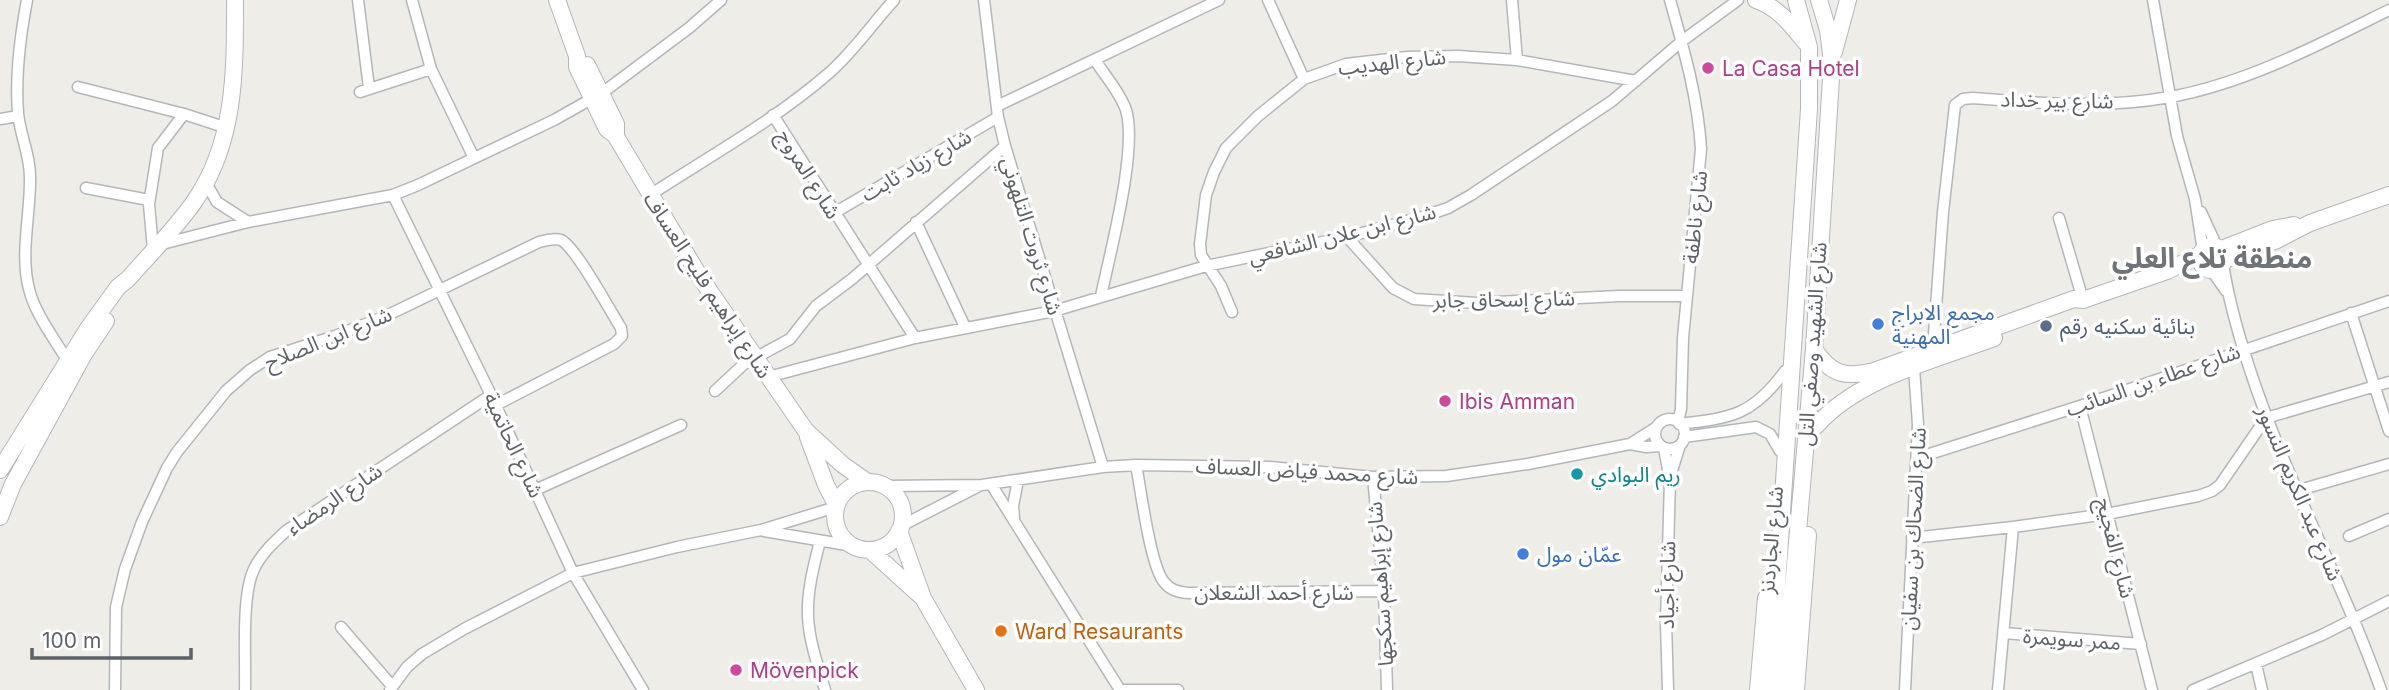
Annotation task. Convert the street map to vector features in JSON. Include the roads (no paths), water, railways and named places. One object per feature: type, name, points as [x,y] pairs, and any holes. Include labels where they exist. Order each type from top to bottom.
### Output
[{"type":"street","points":[[27,0],[19,45],[18,116],[29,155],[27,284],[35,305],[67,360]]},
{"type":"street","points":[[0,470],[67,360],[118,287],[128,279],[194,202],[206,183],[227,128],[233,86],[235,0]]},
{"type":"street","points":[[358,0],[365,90],[431,69]]},
{"type":"street","points":[[412,0],[431,69],[474,158]]},
{"type":"street","name":"شارع إبراهيم فليح العساف","points":[[557,0],[577,56],[585,62],[597,96],[616,124],[615,135],[754,359],[806,431],[843,465],[866,481]]},
{"type":"street","points":[[155,248],[248,222],[393,195],[597,96],[707,5],[721,0]]},
{"type":"street","name":"شارع المروج","points":[[894,0],[846,57],[814,85],[772,115],[915,338]]},
{"type":"street","name":"شارع ثروت التلهوني","points":[[984,0],[997,111],[1005,146],[1103,467]]},
{"type":"street","name":"شارع زياد ثابت","points":[[834,213],[997,111],[1219,0]]},
{"type":"street","points":[[1268,0],[1304,79]]},
{"type":"street","points":[[1512,0],[1517,60]]},
{"type":"street","name":"شارع ناطفة","points":[[1670,0],[1692,80],[1702,149],[1687,296],[1679,423]]},
{"type":"street","name":"شارع ابن علان الشافعي","points":[[768,377],[915,338],[1054,311],[1206,266],[1347,237],[1448,208],[1586,120],[1682,41],[1738,0]]},
{"type":"street","points":[[1756,0],[1781,14],[1809,47]]},
{"type":"street","name":"شارع الشهيد وصفي التل","points":[[1770,690],[1809,109],[1809,47],[1796,0]]},
{"type":"street","name":"شارع الشهيد وصفي التل","points":[[1784,690],[1814,357],[1832,62],[1828,30],[1819,0]]},
{"type":"street","points":[[1832,62],[1848,0]]},
{"type":"street","name":"شارع عبد الكريم النسور","points":[[2153,0],[2177,136],[2213,258],[2266,418],[2354,618],[2381,690]]},
{"type":"street","name":"شارع بير خداد","points":[[1933,348],[1943,212],[1955,104],[1972,97],[2060,105],[2169,97],[2249,73],[2297,54],[2389,10]]},
{"type":"street","name":"شارع الهديب","points":[[1232,312],[1221,286],[1206,266],[1200,244],[1206,195],[1226,148],[1278,98],[1304,79],[1346,64],[1407,57],[1458,56],[1517,60],[1636,81]]},
{"type":"street","points":[[1095,60],[1118,94],[1129,123],[1126,167],[1101,296]]},
{"type":"street","points":[[78,87],[227,128]]},
{"type":"street","points":[[155,248],[149,200],[158,148],[184,114]]},
{"type":"street","points":[[650,195],[772,115]]},
{"type":"street","points":[[0,120],[18,116]]},
{"type":"street","points":[[715,391],[744,364],[785,343],[816,306],[867,266],[1005,146]]},
{"type":"street","points":[[206,183],[217,202],[248,222]]},
{"type":"street","points":[[86,188],[149,200]]},
{"type":"street","name":"شارع الحاتمية","points":[[393,195],[493,400],[573,573],[642,690]]},
{"type":"street","points":[[1814,357],[1829,367],[1849,374],[1874,371],[2074,299],[2083,300],[2167,271],[2277,240],[2310,223],[2389,195]]},
{"type":"street","points":[[2059,218],[2083,300]]},
{"type":"street","points":[[916,222],[965,327]]},
{"type":"street","name":"شارع إسحاق جابر","points":[[1347,237],[1393,288],[1414,299],[1477,303],[1619,296],[1687,296]]},
{"type":"street","name":"شارع ابن الصلاح","points":[[116,690],[115,611],[125,569],[142,522],[167,468],[214,405],[241,377],[271,358],[335,336],[439,291],[539,242],[557,239],[569,246],[621,328]]},
{"type":"street","points":[[0,517],[5,488],[125,290],[128,279]]},
{"type":"street","points":[[1816,426],[1848,397],[1914,368],[2060,314],[2078,306],[2083,300]]},
{"type":"street","name":"شارع عطاء بن السائب","points":[[1917,458],[2080,406],[2389,301]]},
{"type":"street","points":[[2351,313],[2389,431]]},
{"type":"street","name":"شارع الرمضاء","points":[[245,690],[248,588],[252,571],[265,551],[286,531],[493,400],[614,344],[622,335],[621,328]]},
{"type":"street","name":"شارع الجاردنز","points":[[1758,690],[1785,370],[1793,349]]},
{"type":"street","name":"شارع الجاردنز","points":[[1797,690],[1816,426],[1814,357]]},
{"type":"street","name":"شارع الضحاك بن سفيان","points":[[1905,690],[1917,458],[1918,404],[1914,368]]},
{"type":"street","points":[[1780,451],[1770,434],[1756,427],[1682,441],[1673,449],[1662,447],[1655,437],[1661,424],[1710,420],[1748,408],[1769,392],[1785,370]]},
{"type":"street","points":[[1912,538],[2107,514],[2213,491],[2220,485],[2266,418],[2389,382]]},
{"type":"street","name":"شارع ناطفة","points":[[1661,424],[1680,396]]},
{"type":"street","name":"شارع الفجيج","points":[[2080,406],[2152,690]]},
{"type":"street","points":[[1679,423],[1684,430],[1682,441]]},
{"type":"street","name":"شارع محمد فياض العساف","points":[[1630,444],[1661,424]]},
{"type":"street","points":[[535,490],[681,425]]},
{"type":"street","name":"شارع إبراهيم فليح العساف","points":[[806,431],[825,485],[836,506]]},
{"type":"street","points":[[0,451],[23,433]]},
{"type":"street","name":"شارع أجياد","points":[[1670,480],[1682,441]]},
{"type":"street","name":"شارع محمد فياض العساف","points":[[886,486],[986,484],[1103,467],[1136,465],[1270,467],[1411,478],[1471,473],[1630,444],[1662,447]]},
{"type":"street","name":"شارع أجياد","points":[[1662,447],[1670,480],[1666,636],[1668,690]]},
{"type":"street","points":[[2296,491],[2389,464]]},
{"type":"street","name":"شارع أحمد الشعلان","points":[[1136,465],[1155,564],[1163,581],[1174,591],[1384,591]]},
{"type":"street","name":"شارع إبراهيم سكجها","points":[[1373,477],[1384,591],[1387,690]]},
{"type":"street","points":[[1014,520],[1013,506],[1018,480]]},
{"type":"street","points":[[853,546],[841,536],[835,522],[836,506],[848,488],[866,481],[886,486],[897,496],[902,510],[900,528],[923,598],[976,690]]},
{"type":"street","points":[[986,484],[1014,520],[1120,690]]},
{"type":"street","name":"شارع محمد فياض العساف","points":[[900,528],[986,484]]},
{"type":"street","points":[[341,627],[391,688],[422,653],[573,573],[640,555],[761,530],[836,506]]},
{"type":"street","points":[[2349,536],[2389,519]]},
{"type":"street","points":[[1998,690],[2013,527]]},
{"type":"street","points":[[761,530],[870,550],[882,547],[892,540],[900,528]]},
{"type":"street","points":[[820,541],[811,575],[808,615],[825,690]]},
{"type":"street","points":[[870,550],[923,598]]},
{"type":"street","points":[[2193,690],[2322,635],[2389,601]]},
{"type":"street","name":"ممر سويمرة","points":[[2004,633],[2141,644]]},
{"type":"street","points":[[2256,664],[2262,690]]},
{"type":"street","points":[[1125,690],[1178,690]]},
{"type":"place","name":"La Casa Hotel","points":[[1708,68]]},
{"type":"place","name":"مجمع الابراج المهنية","points":[[1878,324]]},
{"type":"place","name":"بنائية سكنيه رقم","points":[[2046,326]]},
{"type":"place","name":"Ibis Amman","points":[[1445,401]]},
{"type":"place","name":"ريم البوادي","points":[[1577,474]]},
{"type":"place","name":"عمّان مول","points":[[1523,554]]},
{"type":"place","name":"Ward Resaurants","points":[[1001,631]]},
{"type":"place","name":"Mövenpick","points":[[736,670]]},
{"type":"district","name":"منطقة تلاع العلي","points":[[2212,258]]}]
